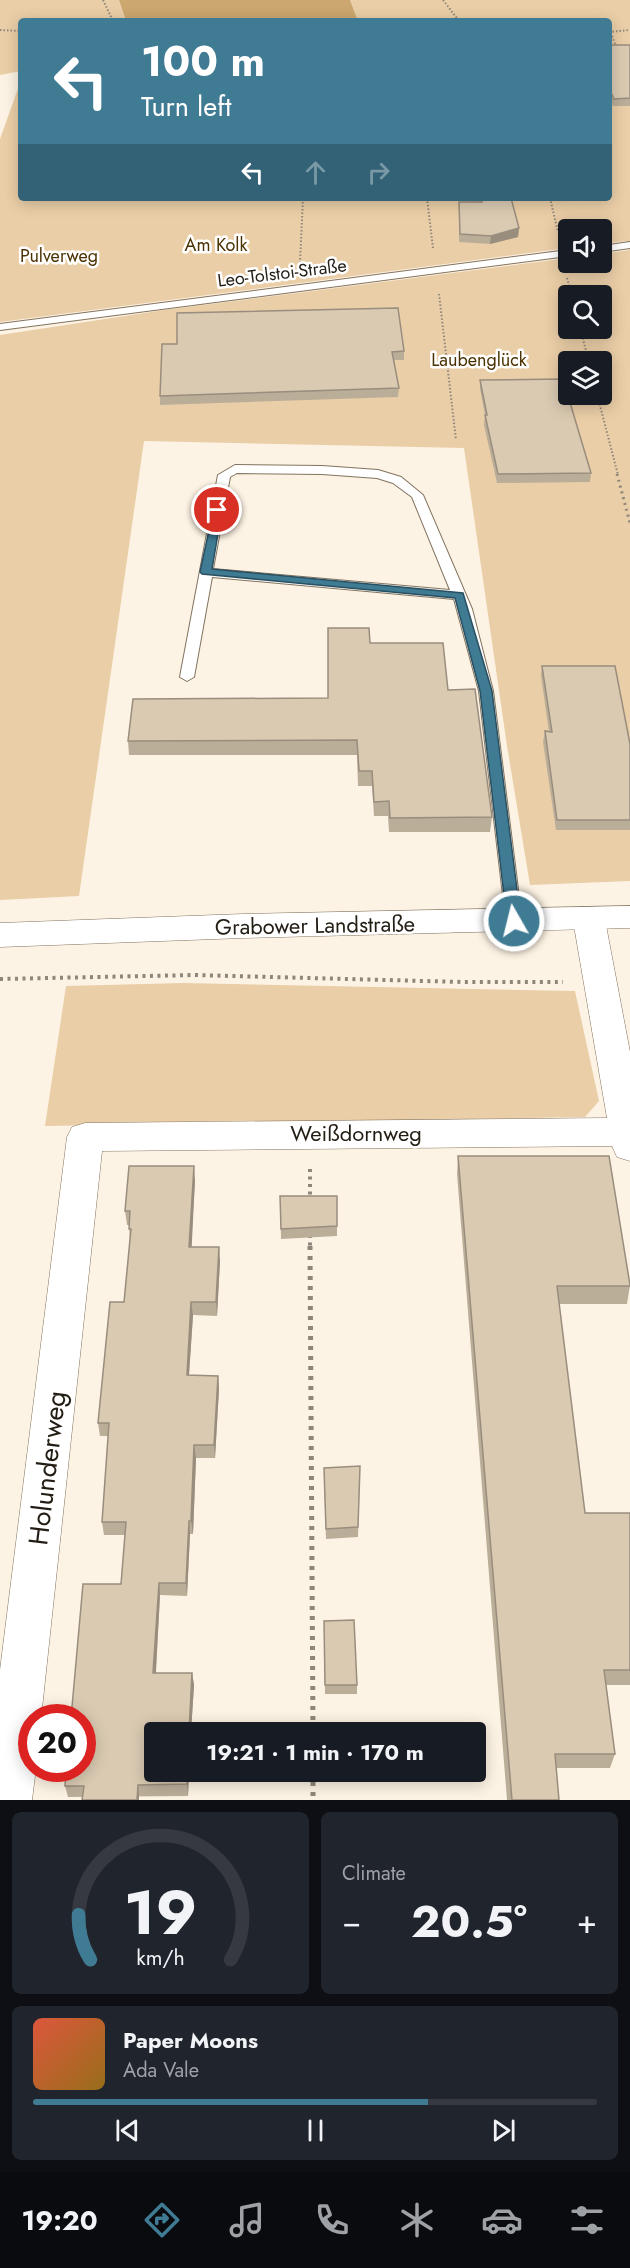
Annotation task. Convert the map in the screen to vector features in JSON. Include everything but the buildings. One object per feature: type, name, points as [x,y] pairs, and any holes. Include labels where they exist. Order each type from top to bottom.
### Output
[{"type":"main road","name":"Grabower Landstraße","points":[[0,935],[243,926],[589,920],[630,917]]},
{"type":"street","points":[[589,920],[629,1137]]},
{"type":"street","name":"Weißdornweg","points":[[85,1137],[310,1133],[629,1137]]},
{"type":"street","name":"Holunderweg","points":[[8,1800],[85,1137]]},
{"type":"lane","points":[[612,248],[630,245]]},
{"type":"lane","name":"Leo-Tolstoi-Straße","points":[[0,327],[558,254]]},
{"type":"lane","points":[[187,677],[224,474],[235,469],[322,470],[378,474],[397,480],[417,495],[459,595],[486,691],[514,921]]},
{"type":"lane","points":[[206,572],[459,595]]},
{"type":"path","points":[[103,0],[112,18]]},
{"type":"path","points":[[443,0],[457,18]]},
{"type":"path","points":[[0,30],[18,31]]},
{"type":"path","points":[[612,32],[630,30]]},
{"type":"path","points":[[612,36],[619,54]]},
{"type":"path","points":[[299,287],[303,201]]},
{"type":"path","points":[[427,201],[456,440]]},
{"type":"path","points":[[551,201],[558,226]]},
{"type":"path","points":[[600,405],[630,523]]},
{"type":"path","points":[[0,979],[184,975],[463,982],[599,982]]},
{"type":"path","points":[[310,1133],[310,1204]]},
{"type":"path","points":[[310,1227],[313,1722]]},
{"type":"path","points":[[313,1782],[313,1800]]},
{"type":"green space","points":[[0,0],[119,0],[125,18],[18,18],[18,72],[0,75]]},
{"type":"green space","points":[[350,0],[630,0],[630,881],[530,885],[507,746],[464,448],[144,441],[79,896],[0,900],[0,335],[164,310],[558,259],[558,273],[612,273],[612,253],[629,250],[626,241],[612,243],[612,219],[558,219],[558,249],[0,322],[0,139],[18,88],[18,201],[612,201],[612,18],[357,18]]},
{"type":"green space","points":[[183,983],[575,991],[599,1101],[585,1117],[45,1126],[66,986]]},
{"type":"shaded area","points":[[119,0],[350,0],[357,18],[125,18]]},
{"type":"route","points":[[217,510],[206,572],[459,595],[465,609],[486,691],[514,921]]},
{"type":"park label","name":"Am Kolk","points":[[216,245]]},
{"type":"park label","name":"Pulverweg","points":[[59,256]]},
{"type":"park label","name":"Laubenglück","points":[[479,360]]}]
